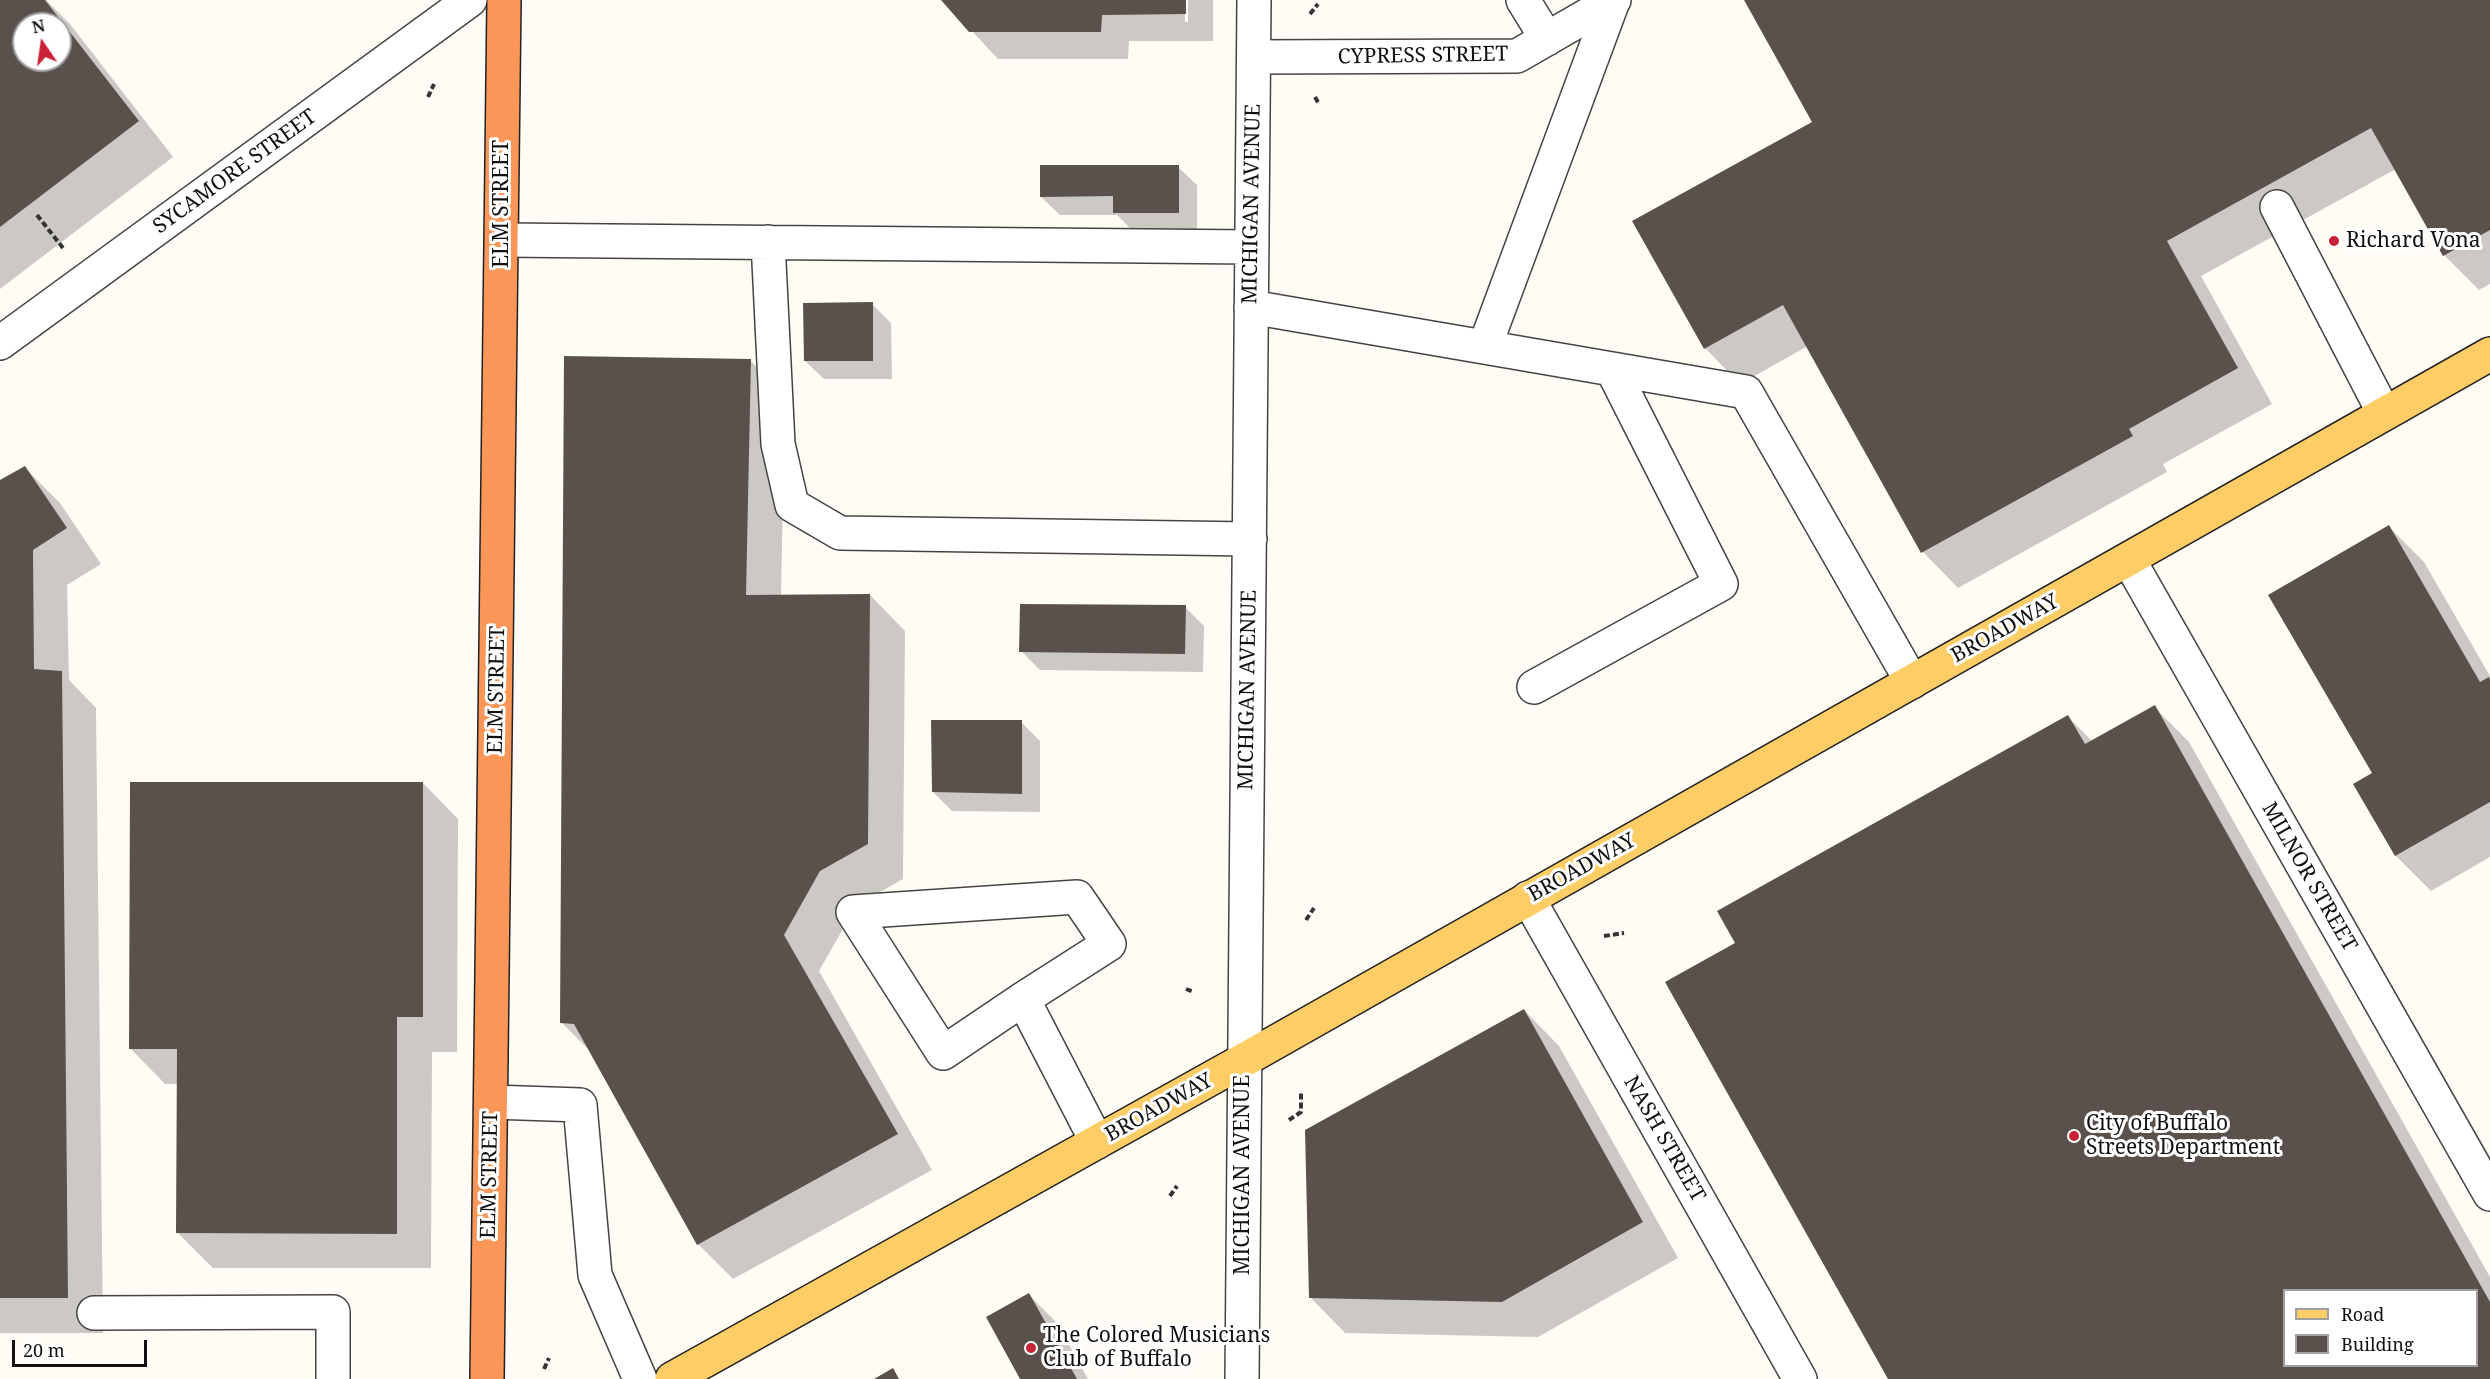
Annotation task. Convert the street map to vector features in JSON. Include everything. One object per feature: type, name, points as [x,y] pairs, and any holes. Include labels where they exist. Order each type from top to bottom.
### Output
[{"type":"highway","name":"ELM STREET","points":[[488,1379],[504,0]]},
{"type":"main road","name":"BROADWAY","points":[[672,1379],[1244,1060],[2490,354]]},
{"type":"street","name":"SYCAMORE STREET","points":[[0,344],[470,0]]},
{"type":"street","name":"MICHIGAN AVENUE","points":[[1242,1379],[1254,0]]},
{"type":"street","points":[[1523,0],[1547,39]]},
{"type":"street","points":[[1485,346],[1613,0]]},
{"type":"street","name":"CYPRESS STREET","points":[[1254,57],[1517,56],[1613,0]]},
{"type":"street","points":[[2277,207],[2384,413]]},
{"type":"street","points":[[502,240],[1252,247]]},
{"type":"street","points":[[768,242],[778,444],[792,505],[840,533],[1250,539]]},
{"type":"street","points":[[1251,307],[1746,392],[1912,682]]},
{"type":"street","points":[[1534,687],[1721,584],[1612,369]]},
{"type":"street","name":"MILNOR STREET","points":[[2129,560],[2490,1194]]},
{"type":"street","points":[[1077,897],[1109,944],[1023,999],[942,1053],[854,912],[1077,897]]},
{"type":"street","name":"NASH STREET","points":[[1528,898],[1800,1379]]},
{"type":"street","points":[[1023,999],[1097,1142]]},
{"type":"street","points":[[492,1102],[580,1105],[595,1275],[640,1379]]},
{"type":"street","points":[[94,1312],[333,1312],[333,1379]]},
{"type":"path","points":[[1310,14],[1318,4]]},
{"type":"path","points":[[428,96],[434,84]]},
{"type":"path","points":[[37,215],[61,246]]},
{"type":"path","points":[[1306,920],[1314,908]]},
{"type":"path","points":[[1604,936],[1624,933]]},
{"type":"path","points":[[1186,989],[1194,992]]},
{"type":"path","points":[[1289,1119],[1301,1112],[1301,1091]]},
{"type":"path","points":[[1170,1196],[1177,1186]]},
{"type":"path","points":[[544,1369],[549,1358]]},
{"type":"building","points":[[0,0],[45,0],[54,12],[12,12],[12,72],[72,72],[72,35],[139,121],[0,227]]},
{"type":"building","points":[[941,0],[1186,0],[1186,14],[1102,15],[1101,32],[969,32]]},
{"type":"building","points":[[1744,0],[2490,0],[2490,230],[2443,256],[2371,128],[2167,241],[2238,368],[2129,429],[2133,436],[1921,553],[1783,305],[1704,349],[1632,221],[1812,122]]},
{"type":"building","points":[[1040,165],[1179,165],[1179,213],[1113,213],[1113,196],[1040,197]]},
{"type":"building","points":[[873,302],[873,361],[804,361],[803,303]]},
{"type":"building","points":[[564,356],[751,359],[746,595],[870,594],[868,844],[820,871],[784,935],[898,1134],[697,1245],[574,1024],[560,1023]]},
{"type":"building","points":[[25,466],[67,528],[33,550],[34,669],[62,671],[68,1298],[0,1298],[0,480]]},
{"type":"building","points":[[2389,525],[2480,682],[2489,677],[2490,680],[2490,802],[2395,856],[2353,784],[2372,773],[2268,595]]},
{"type":"building","points":[[1020,604],[1186,605],[1185,654],[1019,652]]},
{"type":"building","name":"City of Buffalo Streets Department","points":[[2155,705],[2490,1302],[2490,1379],[1888,1379],[1665,982],[1735,943],[1717,911],[2068,715],[2085,744]]},
{"type":"building","points":[[931,720],[1022,720],[1022,794],[932,792]]},
{"type":"building","points":[[130,782],[423,782],[423,1017],[397,1017],[397,1234],[176,1233],[177,1049],[129,1049]]},
{"type":"building","points":[[1524,1009],[1643,1222],[1502,1302],[1309,1298],[1305,1130]]},
{"type":"building","name":"The Colored Musicians Club of Buffalo","points":[[1029,1293],[1077,1379],[1020,1379],[986,1317]]},
{"type":"building","points":[[893,1368],[899,1379],[874,1379]]},
{"type":"place","name":"Richard Vona","points":[[2334,241]]},
{"type":"place","name":"City of Buffalo Streets Department","points":[[2074,1136]]},
{"type":"place","name":"The Colored Musicians Club of Buffalo","points":[[1031,1348]]}]
